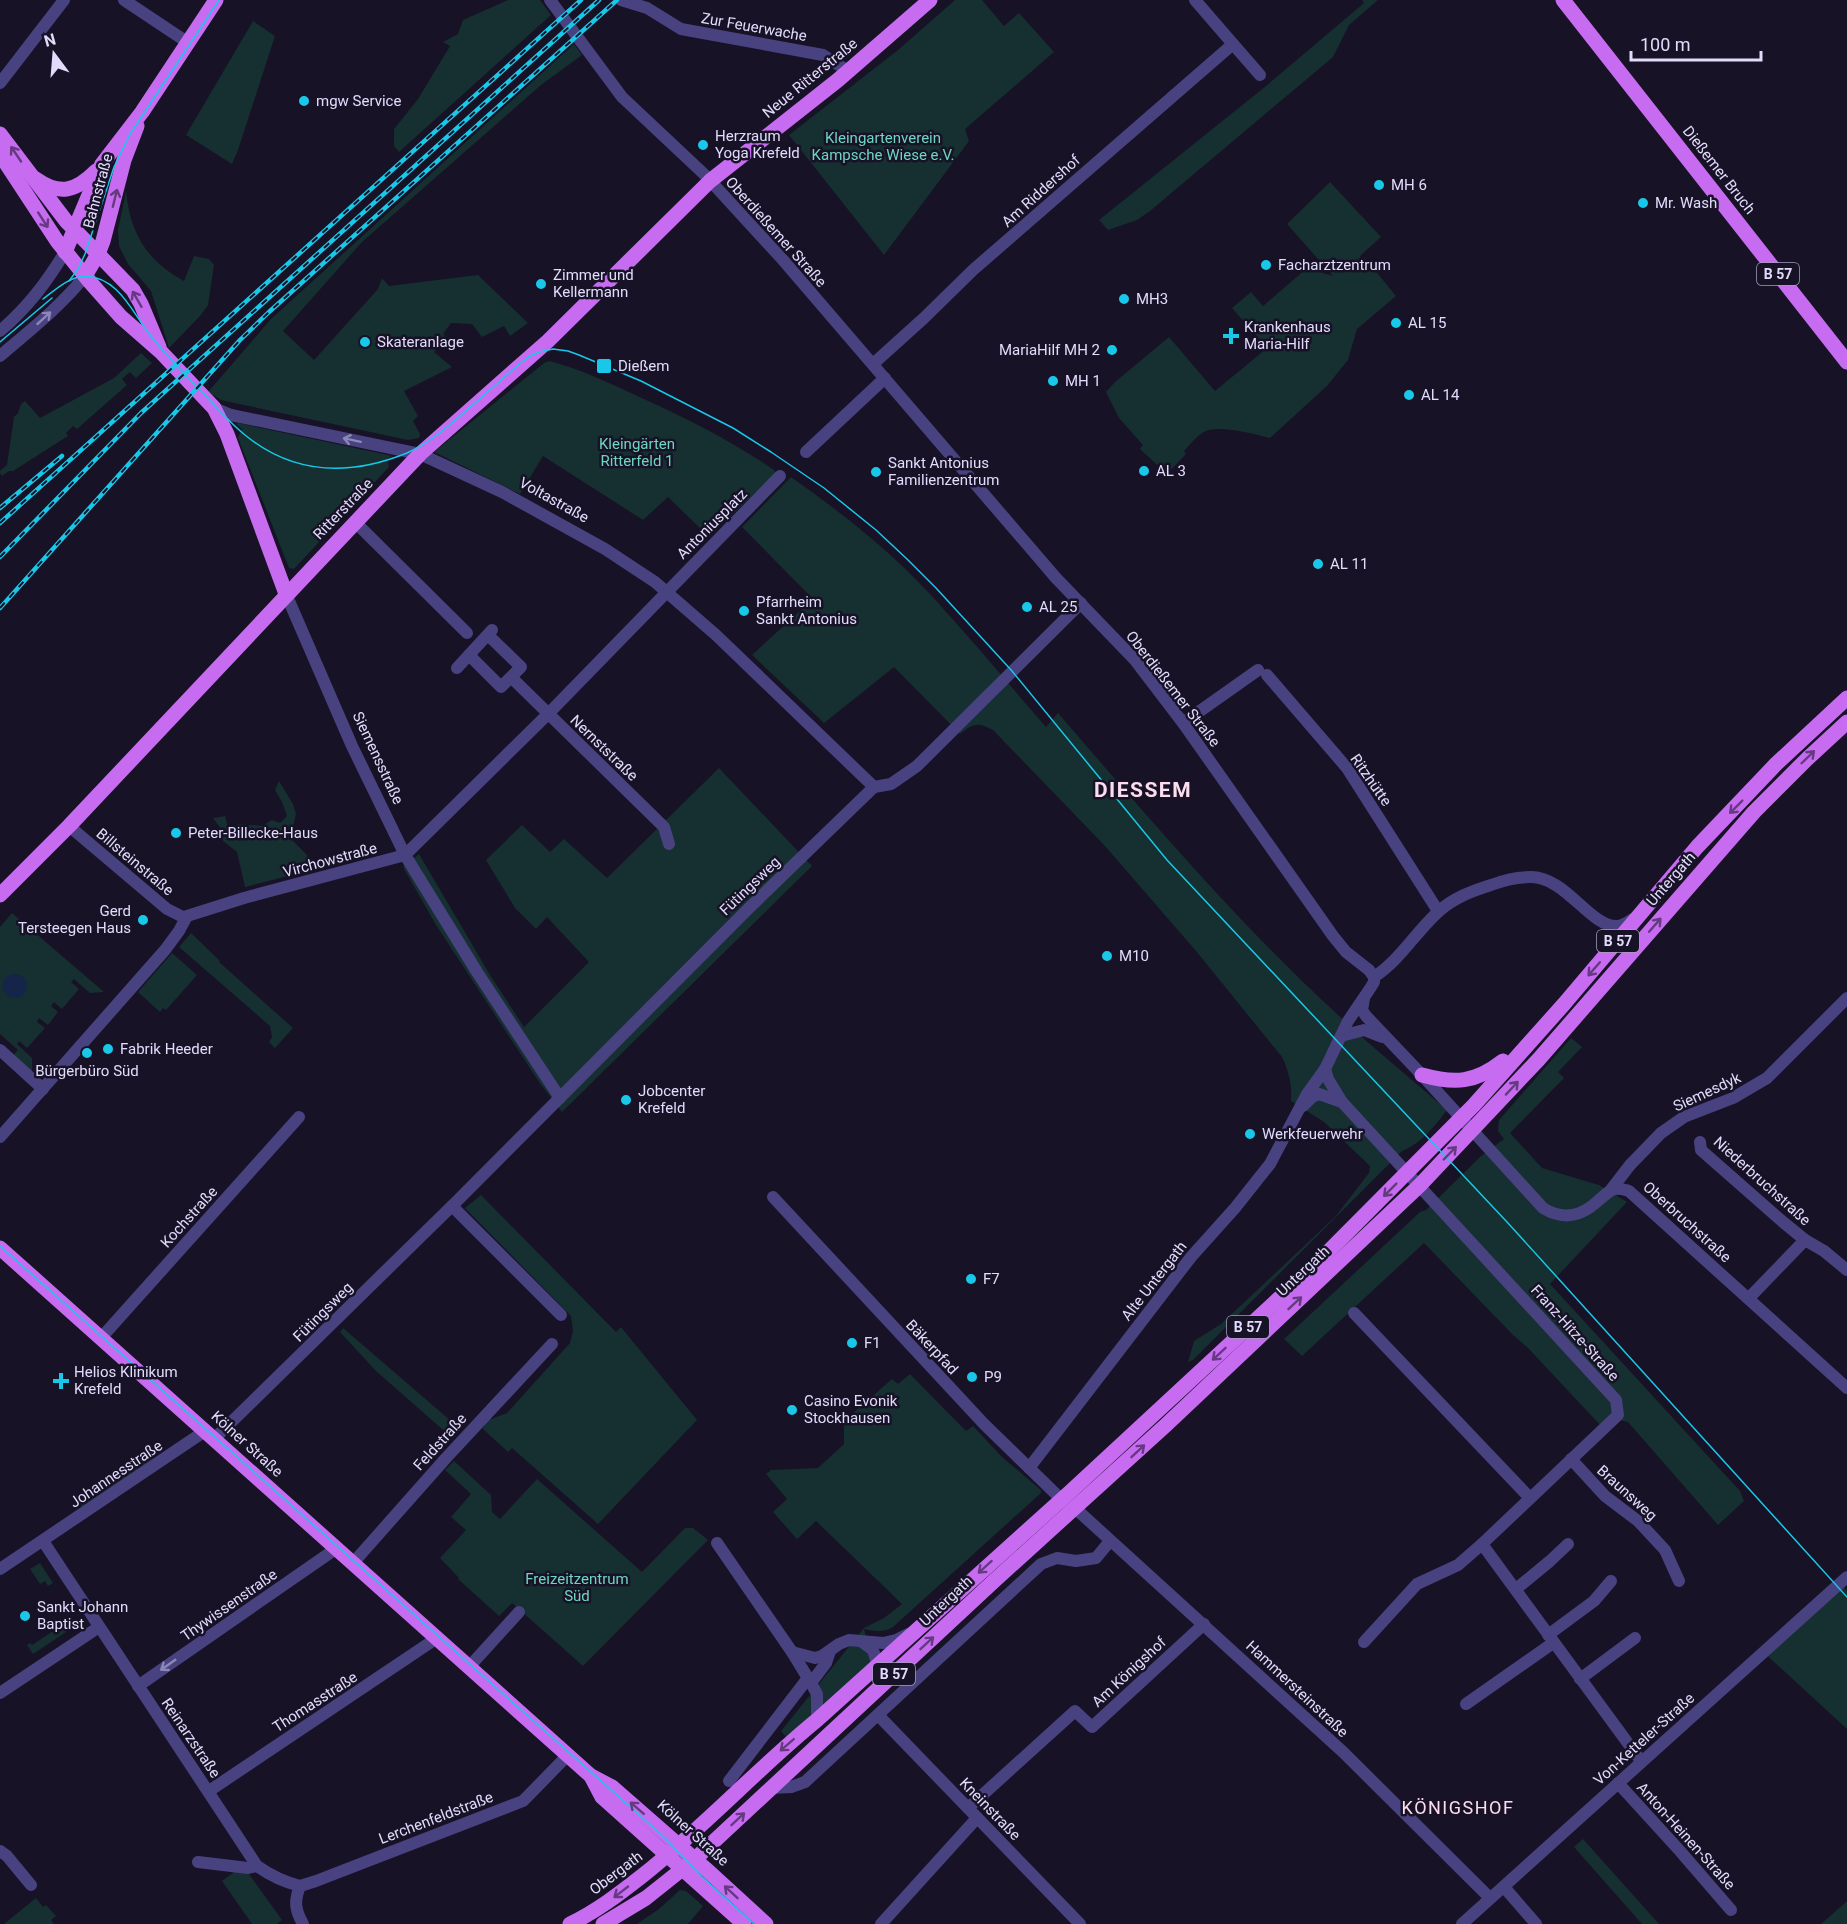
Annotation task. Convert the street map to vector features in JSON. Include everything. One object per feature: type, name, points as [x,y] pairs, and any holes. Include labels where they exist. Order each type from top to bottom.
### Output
[{"type":"main road","name":"Bahnstraße","points":[[65,252],[102,165],[142,112],[216,0]]},
{"type":"main road","name":"Neue Ritterstraße","points":[[710,181],[848,71],[930,0]]},
{"type":"main road","name":"Dießemer Bruch","points":[[1563,0],[1847,362]]},
{"type":"main road","name":"Bahnstraße","points":[[84,276],[98,254],[103,241],[124,160],[142,112]]},
{"type":"main road","name":"Voltastraße","points":[[0,134],[74,230],[136,295],[161,352]]},
{"type":"main road","name":"Voltastraße","points":[[0,154],[65,252],[84,276],[121,317],[161,352],[214,408]]},
{"type":"main road","points":[[31,176],[46,186],[71,189],[82,184],[102,165]]},
{"type":"main road","name":"Ritterstraße","points":[[0,895],[69,826],[420,454],[534,354],[710,181]]},
{"type":"main road","name":"Siemensstraße","points":[[214,408],[227,434],[286,594]]},
{"type":"main road","name":"Untergath","points":[[679,1845],[1313,1267],[1461,1119],[1564,1004],[1697,847],[1776,764],[1847,698]]},
{"type":"main road","name":"Untergath","points":[[696,1859],[994,1581],[1076,1509],[1419,1185],[1539,1059],[1771,794],[1847,722]]},
{"type":"main road","points":[[1771,794],[1776,764]]},
{"type":"main road","name":"Ritterstraße","points":[[0,904],[18,878]]},
{"type":"main road","points":[[1422,1075],[1454,1081],[1476,1078],[1490,1071],[1504,1061],[1538,1025],[1564,1004]]},
{"type":"main road","name":"Kölner Straße","points":[[0,1248],[591,1776],[612,1787],[696,1859],[766,1924]]},
{"type":"main road","name":"B 57","points":[[863,1703],[874,1687],[878,1665]]},
{"type":"main road","name":"Kölner Straße","points":[[591,1776],[602,1797],[744,1924]]},
{"type":"main road","name":"Obergath","points":[[570,1924],[610,1902],[679,1845]]},
{"type":"main road","name":"B 57","points":[[603,1924],[646,1898],[696,1859]]},
{"type":"street","points":[[0,82],[64,0]]},
{"type":"street","points":[[124,0],[187,42]]},
{"type":"street","name":"Oberdießemer Straße","points":[[550,0],[622,97],[710,181],[783,260],[1056,578],[1135,660],[1183,723],[1333,936],[1346,952],[1369,970],[1374,977]]},
{"type":"street","name":"Zur Feuerwache","points":[[621,0],[647,8],[681,29],[823,55],[848,71]]},
{"type":"street","points":[[1195,0],[1260,75]]},
{"type":"street","name":"Am Riddershof","points":[[873,364],[973,270],[1233,44]]},
{"type":"street","points":[[0,331],[34,298],[51,276],[65,252]]},
{"type":"street","points":[[0,356],[68,296],[84,276]]},
{"type":"street","points":[[806,452],[885,378]]},
{"type":"street","name":"Voltastraße","points":[[214,408],[231,415],[420,454],[502,492],[605,549],[655,582],[716,635],[874,788]]},
{"type":"street","name":"Antoniusplatz","points":[[666,592],[780,476]]},
{"type":"street","points":[[355,522],[467,633]]},
{"type":"street","name":"Virchowstraße","points":[[184,918],[213,907],[405,855],[548,714],[666,592]]},
{"type":"street","name":"Siemensstraße","points":[[286,594],[352,746],[405,855],[477,972],[560,1098]]},
{"type":"street","name":"Fütingsweg","points":[[210,1435],[452,1206],[747,910],[874,788],[891,784],[916,766],[1081,603]]},
{"type":"street","points":[[457,668],[469,655],[491,633],[522,667],[501,687],[469,655]]},
{"type":"street","name":"Ritzhütte","points":[[1183,723],[1262,673],[1347,768],[1438,911]]},
{"type":"street","name":"Nernststraße","points":[[512,678],[664,827],[669,844]]},
{"type":"street","name":"Billsteinstraße","points":[[69,826],[168,909],[184,918]]},
{"type":"street","name":"Alte Untergath","points":[[1029,1468],[1191,1257],[1262,1175],[1307,1094],[1325,1069],[1348,1021],[1374,982],[1374,977],[1388,967],[1438,911],[1469,892],[1509,879],[1533,877],[1555,883],[1599,920],[1609,925],[1618,927],[1628,923],[1648,907]]},
{"type":"street","points":[[0,1137],[171,943],[182,926],[184,918]]},
{"type":"street","points":[[1364,998],[1362,1010],[1366,1016],[1543,1208],[1563,1217],[1577,1215],[1587,1210],[1610,1191]]},
{"type":"street","name":"Siemesdyk","points":[[1610,1191],[1630,1165],[1661,1133],[1684,1117],[1733,1098],[1767,1078],[1847,998]]},
{"type":"street","points":[[1341,1036],[1364,1030],[1386,1038]]},
{"type":"street","points":[[0,1050],[43,1089]]},
{"type":"street","points":[[1325,1069],[1328,1079],[1342,1102],[1419,1185]]},
{"type":"street","points":[[1298,1110],[1312,1097],[1320,1094],[1342,1102]]},
{"type":"street","name":"Kochstraße","points":[[101,1338],[299,1117]]},
{"type":"street","name":"Niederbruchstraße","points":[[1700,1142],[1701,1150],[1783,1222],[1847,1270]]},
{"type":"street","name":"Franz-Hitze-Straße","points":[[1364,1642],[1417,1584],[1458,1565],[1618,1415],[1616,1400],[1419,1185]]},
{"type":"street","name":"Oberbruchstraße","points":[[1610,1191],[1621,1189],[1629,1191],[1847,1388]]},
{"type":"street","name":"Bäkerpfad","points":[[773,1197],[984,1424],[1061,1499],[1076,1509]]},
{"type":"street","points":[[452,1206],[561,1315]]},
{"type":"street","name":"Niederbruchstraße","points":[[1749,1298],[1806,1240]]},
{"type":"street","points":[[1354,1313],[1530,1498]]},
{"type":"street","name":"Feldstraße","points":[[353,1563],[453,1450],[552,1344]]},
{"type":"street","name":"Johannesstraße","points":[[0,1569],[210,1435]]},
{"type":"street","name":"Braunsweg","points":[[1571,1459],[1605,1496],[1638,1521],[1658,1543],[1673,1565],[1680,1581]]},
{"type":"street","name":"Hammersteinstraße","points":[[1076,1509],[1343,1752],[1490,1898]]},
{"type":"street","name":"Reinarzstraße","points":[[43,1541],[258,1866],[268,1874],[300,1886]]},
{"type":"street","points":[[771,1788],[791,1787],[805,1782],[1041,1564],[1057,1558],[1076,1561],[1096,1558],[1110,1542]]},
{"type":"street","points":[[717,1544],[810,1680],[817,1694],[817,1720]]},
{"type":"street","points":[[1482,1544],[1641,1761]]},
{"type":"street","points":[[1516,1589],[1568,1544]]},
{"type":"street","name":"Thywissenstraße","points":[[138,1686],[337,1548]]},
{"type":"street","name":"Von-Ketteler-Straße","points":[[1462,1924],[1847,1576]]},
{"type":"street","points":[[1466,1704],[1550,1639],[1594,1601],[1611,1581]]},
{"type":"street","points":[[469,1667],[519,1612]]},
{"type":"street","name":"Am Königshof","points":[[968,1808],[1075,1711],[1092,1727],[1204,1624]]},
{"type":"street","points":[[0,1693],[99,1627]]},
{"type":"street","name":"Untergath","points":[[792,1652],[815,1658],[849,1640],[883,1643],[896,1640],[917,1629]]},
{"type":"street","name":"Thomasstraße","points":[[209,1791],[437,1638]]},
{"type":"street","points":[[1580,1679],[1635,1638]]},
{"type":"street","points":[[862,1642],[873,1650],[878,1665]]},
{"type":"street","points":[[729,1781],[826,1663],[830,1650]]},
{"type":"street","name":"Kneinstraße","points":[[878,1715],[1080,1924]]},
{"type":"street","name":"Lerchenfeldstraße","points":[[300,1886],[523,1801],[568,1755]]},
{"type":"street","name":"Anton-Heinen-Straße","points":[[1618,1783],[1731,1910]]},
{"type":"street","points":[[881,1924],[977,1818]]},
{"type":"street","points":[[0,1851],[7,1856],[31,1885]]},
{"type":"street","points":[[198,1862],[248,1868],[258,1866]]},
{"type":"street","points":[[300,1886],[295,1898],[295,1907],[303,1924]]},
{"type":"street","points":[[1504,1887],[1536,1924]]},
{"type":"green space","points":[[508,0],[540,0],[551,15],[399,152],[394,146],[394,129],[418,99],[450,46],[443,42],[458,34],[463,20]]},
{"type":"green space","name":"Kleingartenverein Kampsche Wiese e.V.","points":[[955,0],[982,0],[1004,26],[1019,13],[1054,52],[965,129],[969,141],[884,255],[789,135],[898,50]]},
{"type":"green space","points":[[1362,0],[1378,0],[1349,25],[1333,57],[1150,211],[1137,220],[1108,230],[1099,220],[1266,86],[1364,3]]},
{"type":"green space","points":[[253,21],[275,36],[232,164],[186,135]]},
{"type":"green space","points":[[574,44],[582,55],[541,85],[362,242],[283,331],[314,360],[378,289],[382,278],[389,286],[478,275],[528,323],[510,336],[504,326],[482,337],[472,324],[451,323],[443,334],[447,338],[434,352],[452,367],[404,391],[418,416],[413,421],[420,434],[419,438],[408,440],[239,404],[221,400],[208,392],[271,319]]},
{"type":"green space","points":[[1330,182],[1381,237],[1361,255],[1358,262],[1365,258],[1396,296],[1357,329],[1348,360],[1327,386],[1270,438],[1231,430],[1205,431],[1184,451],[1186,454],[1167,474],[1140,449],[1143,445],[1119,418],[1106,392],[1169,337],[1215,391],[1267,348],[1232,308],[1251,292],[1263,306],[1307,268],[1333,276],[1287,224]]},
{"type":"green space","points":[[126,191],[136,233],[150,255],[160,264],[184,281],[194,256],[209,259],[214,265],[208,305],[169,348],[151,291],[128,264],[119,246],[118,230]]},
{"type":"green space","points":[[141,353],[152,363],[136,378],[130,372],[122,379],[127,385],[77,429],[73,426],[66,433],[68,436],[2,476],[0,471],[7,465],[14,417],[21,404],[25,401],[40,418],[114,378]]},
{"type":"green space","name":"Kleingärten Ritterfeld 1","points":[[550,361],[598,378],[678,415],[743,450],[776,473],[709,537],[668,497],[643,520],[543,456],[520,494],[434,452],[544,363]]},
{"type":"green space","points":[[236,424],[393,456],[387,459],[389,467],[294,569],[289,568],[238,438],[242,429]]},
{"type":"green space","points":[[791,477],[864,532],[915,578],[1046,727],[1058,713],[1193,867],[1263,942],[1350,1026],[1447,1110],[1427,1134],[1416,1144],[1402,1151],[1193,1360],[1188,1362],[1194,1341],[1221,1324],[1335,1217],[1369,1173],[1370,1166],[1324,1122],[1291,1101],[1290,1078],[1282,1057],[1196,951],[1105,846],[993,730],[976,725],[960,734],[894,667],[824,723],[752,655],[813,599],[742,527]]},
{"type":"green space","points":[[719,768],[812,866],[562,1112],[539,1082],[436,925],[403,867],[419,854],[490,975],[524,1027],[589,962],[547,917],[536,929],[515,908],[486,860],[522,825],[550,852],[564,839],[607,878]]},
{"type":"green space","points":[[279,781],[293,804],[296,814],[292,832],[293,841],[307,855],[311,870],[245,887],[237,852],[223,841],[221,829],[213,818],[225,816],[230,834],[239,830],[238,824],[262,826],[272,820],[280,823],[287,816],[275,790]]},
{"type":"green space","points":[[12,913],[104,992],[90,993],[74,979],[71,982],[79,989],[62,1009],[54,1002],[51,1006],[58,1012],[48,1025],[39,1018],[37,1022],[45,1028],[27,1048],[19,1041],[17,1044],[32,1058],[32,1072],[13,1055],[18,1050],[0,1034],[0,927]]},
{"type":"green space","points":[[191,933],[219,962],[293,1028],[275,1048],[269,1042],[272,1037],[270,1026],[179,947]]},
{"type":"green space","points":[[172,953],[197,975],[166,1010],[163,1008],[160,1012],[138,992]]},
{"type":"green space","points":[[1571,1038],[1582,1047],[1558,1072],[1564,1078],[1510,1133],[1542,1168],[1599,1185],[1627,1202],[1550,1284],[1740,1491],[1744,1501],[1718,1525],[1628,1422],[1610,1418],[1602,1427],[1424,1243],[1302,1356],[1284,1339],[1420,1212],[1426,1210],[1481,1156],[1504,1139],[1498,1131],[1499,1120]]},
{"type":"green space","points":[[481,1195],[616,1332],[621,1327],[697,1420],[598,1524],[512,1448],[508,1452],[483,1429],[486,1421],[507,1413],[570,1343],[573,1331],[571,1316],[465,1208]]},
{"type":"green space","points":[[343,1328],[458,1427],[450,1436],[376,1371],[340,1332]]},
{"type":"green space","points":[[910,1374],[966,1431],[973,1426],[1002,1457],[1041,1490],[1041,1493],[893,1627],[882,1631],[864,1629],[873,1664],[787,1738],[781,1731],[864,1628],[884,1618],[902,1604],[816,1521],[797,1539],[773,1512],[787,1499],[766,1474],[771,1470],[818,1468],[844,1444],[844,1421],[892,1379],[898,1384]]},
{"type":"green space","points":[[150,1455],[153,1459],[83,1507],[76,1504]]},
{"type":"green space","name":"Freizeitzentrum Süd","points":[[454,1461],[491,1495],[492,1512],[500,1519],[537,1479],[642,1572],[685,1528],[693,1528],[708,1540],[583,1666],[512,1603],[499,1616],[458,1579],[440,1558],[466,1530],[451,1517],[471,1494],[445,1470]]},
{"type":"green space","points":[[40,1563],[53,1583],[48,1586],[45,1581],[40,1584],[30,1569]]},
{"type":"green space","points":[[1838,1581],[1847,1591],[1847,1729],[1761,1650]]},
{"type":"green space","points":[[70,1620],[75,1626],[33,1654],[27,1645],[30,1643],[32,1645]]},
{"type":"green space","points":[[1583,1839],[1659,1924],[1642,1924],[1574,1847]]},
{"type":"green space","points":[[234,1872],[249,1874],[282,1920],[277,1924],[252,1924],[222,1881]]},
{"type":"green space","points":[[680,1890],[686,1891],[703,1906],[688,1924],[637,1924],[659,1909]]},
{"type":"green space","points":[[36,1898],[43,1907],[46,1905],[56,1916],[51,1920],[54,1924],[4,1924]]},
{"type":"green space","points":[[1846,1902],[1847,1924],[1821,1924]]},
{"type":"water","points":[[15,974],[24,977],[27,986],[24,995],[15,998],[6,995],[3,986],[6,977]]},
{"type":"tram line","points":[[69,281],[85,254],[114,167],[130,134],[219,0]]},
{"type":"tram line","points":[[43,299],[74,278],[86,276],[107,282],[123,296],[167,356],[234,425],[264,448],[283,458],[303,464],[323,468],[365,466],[407,453],[442,431],[528,357],[553,349],[568,351],[641,381],[733,428],[824,488],[876,530],[936,588],[1012,671],[1167,860],[1507,1222],[1847,1597]]},
{"type":"tram line","points":[[0,342],[52,298]]},
{"type":"tram line","points":[[0,1246],[664,1837],[702,1877],[754,1924]]},
{"type":"railway","points":[[0,523],[581,0]]},
{"type":"railway","points":[[0,557],[141,413],[599,0]]},
{"type":"railway","points":[[0,608],[240,340],[617,0]]},
{"type":"railway","points":[[0,508],[62,456]]},
{"type":"place","name":"mgw Service","points":[[304,101]]},
{"type":"place","name":"Herzraum Yoga Krefeld","points":[[703,145]]},
{"type":"place","name":"MH 6","points":[[1379,185]]},
{"type":"place","name":"Mr. Wash","points":[[1643,203]]},
{"type":"place","name":"Facharztzentrum","points":[[1266,265]]},
{"type":"place","name":"Zimmer und Kellermann","points":[[541,284]]},
{"type":"place","name":"MH3","points":[[1124,299]]},
{"type":"place","name":"AL 15","points":[[1396,323]]},
{"type":"place","name":"Krankenhaus Maria-Hilf","points":[[1231,336]]},
{"type":"place","name":"Skateranlage","points":[[365,342]]},
{"type":"place","name":"MariaHilf MH 2","points":[[1112,350]]},
{"type":"place","name":"Dießem","points":[[604,366]]},
{"type":"place","name":"MH 1","points":[[1053,381]]},
{"type":"place","name":"AL 14","points":[[1409,395]]},
{"type":"place","name":"AL 3","points":[[1144,471]]},
{"type":"place","name":"Sankt Antonius Familienzentrum","points":[[876,472]]},
{"type":"place","name":"AL 11","points":[[1318,564]]},
{"type":"place","name":"AL 25","points":[[1027,607]]},
{"type":"place","name":"Pfarrheim Sankt Antonius","points":[[744,611]]},
{"type":"place","name":"Peter-Billecke-Haus","points":[[176,833]]},
{"type":"place","name":"Gerd Tersteegen Haus","points":[[143,920]]},
{"type":"place","name":"M10","points":[[1107,956]]},
{"type":"place","name":"Fabrik Heeder","points":[[108,1049]]},
{"type":"place","name":"Bürgerbüro Süd","points":[[87,1053]]},
{"type":"place","name":"Jobcenter Krefeld","points":[[626,1100]]},
{"type":"place","name":"Werkfeuerwehr","points":[[1250,1134]]},
{"type":"place","name":"F7","points":[[971,1279]]},
{"type":"place","name":"F1","points":[[852,1343]]},
{"type":"place","name":"P9","points":[[972,1377]]},
{"type":"place","name":"Helios Klinikum Krefeld","points":[[61,1381]]},
{"type":"place","name":"Casino Evonik Stockhausen","points":[[792,1410]]},
{"type":"place","name":"Sankt Johann Baptist","points":[[25,1616]]},
{"type":"district","name":"DIESSEM","points":[[1143,790]]},
{"type":"district","name":"KÖNIGSHOF","points":[[1458,1807]]}]
